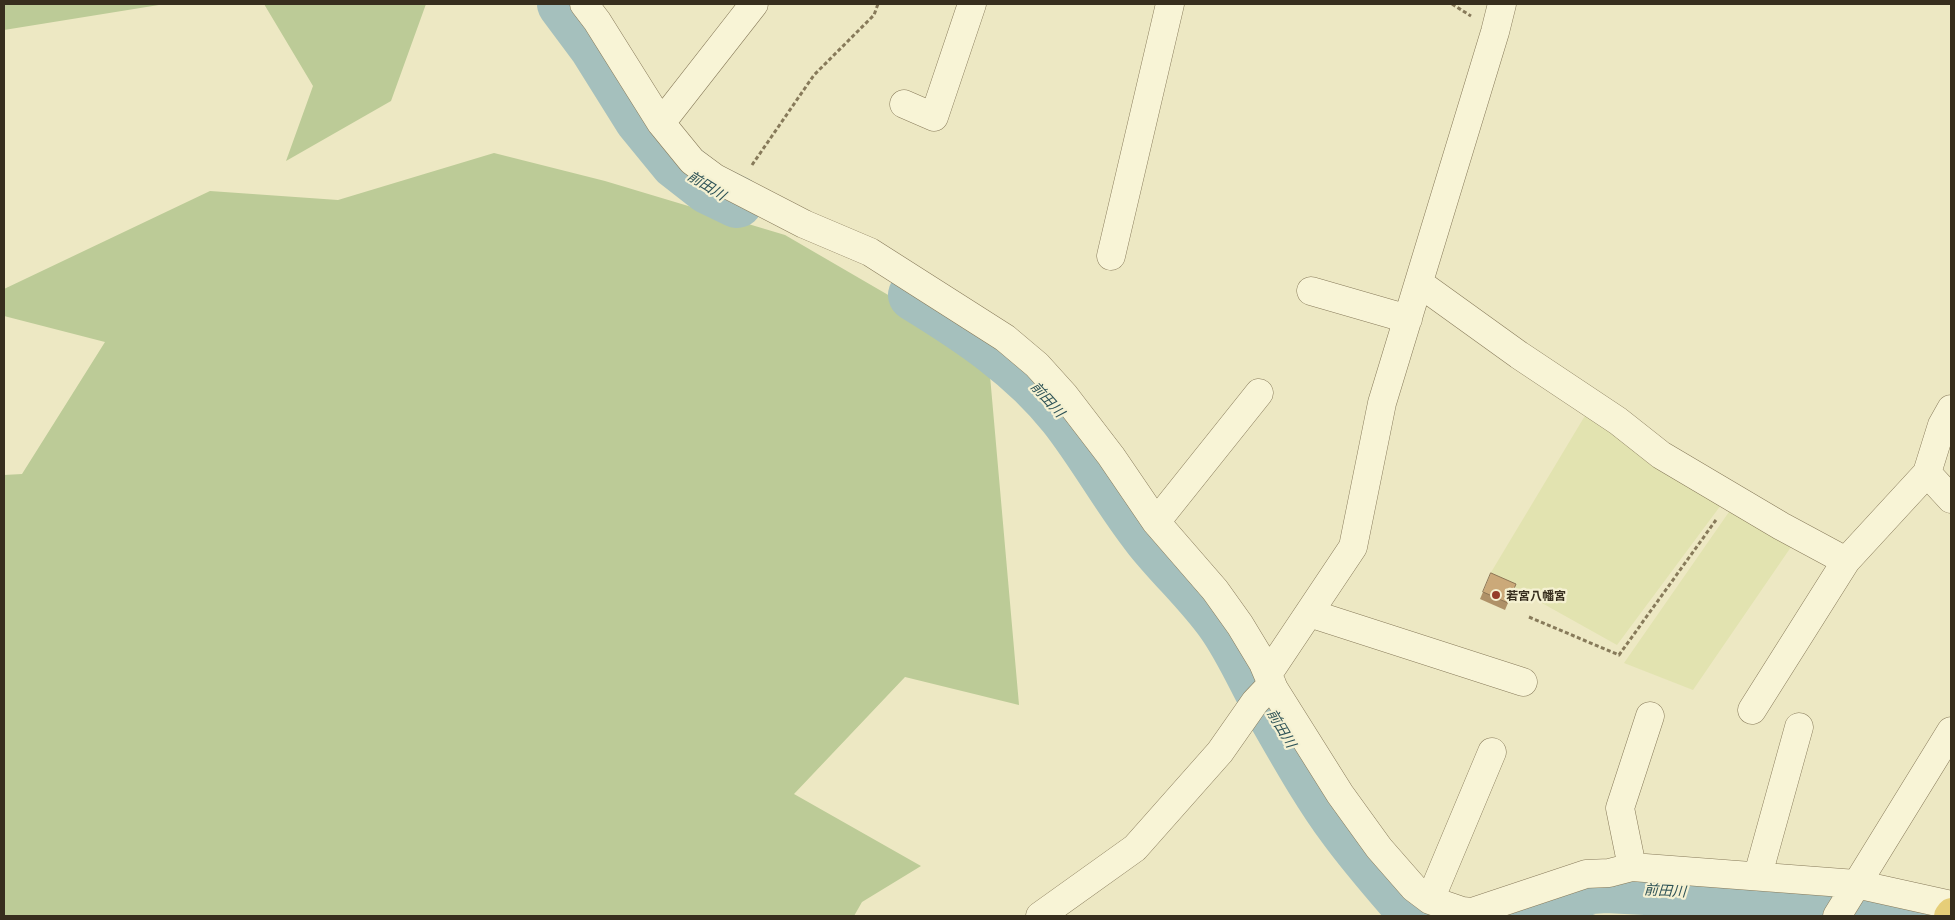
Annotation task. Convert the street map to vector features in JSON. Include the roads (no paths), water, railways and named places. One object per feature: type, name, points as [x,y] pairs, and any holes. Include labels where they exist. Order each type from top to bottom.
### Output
[{"type":"highway","points":[[1948,916],[1951,912]]},
{"type":"street","points":[[584,4],[597,21],[661,123],[692,160],[715,178],[804,224],[870,252],[1005,338],[1037,365],[1065,396],[1111,456],[1156,522],[1220,597],[1263,662],[1266,687],[1379,848],[1414,888],[1445,908],[1472,912],[1586,874],[1609,873],[1632,867],[1758,875],[1856,884],[1951,904]]},
{"type":"street","points":[[661,123],[754,4]]},
{"type":"street","points":[[904,104],[934,117],[972,4]]},
{"type":"street","points":[[1111,256],[1170,4]]},
{"type":"street","points":[[1040,916],[1135,848],[1220,752],[1266,687],[1309,613],[1353,547],[1382,404],[1502,4]]},
{"type":"street","points":[[1419,283],[1519,355],[1618,421],[1661,455],[1846,561]]},
{"type":"street","points":[[1311,291],[1408,319]]},
{"type":"street","points":[[1156,522],[1259,393]]},
{"type":"street","points":[[1752,710],[1846,561],[1927,473],[1942,425],[1951,409]]},
{"type":"street","points":[[1927,473],[1951,500]]},
{"type":"street","points":[[1309,613],[1523,682]]},
{"type":"street","points":[[1632,867],[1620,808],[1650,716]]},
{"type":"street","points":[[1758,875],[1799,727]]},
{"type":"street","points":[[1837,916],[1951,731]]},
{"type":"street","points":[[1445,908],[1492,752]]},
{"type":"waterway","name":"前田川","points":[[563,4],[595,47],[640,119],[676,163],[708,188],[737,202]]},
{"type":"waterway","name":"前田川","points":[[914,295],[975,334],[1013,364],[1031,380],[1064,416],[1149,538],[1222,623],[1236,645],[1266,703],[1333,814],[1376,869],[1412,911],[1419,916]]},
{"type":"waterway","name":"前田川","points":[[1513,916],[1591,888],[1606,887],[1822,898]]},
{"type":"waterway","name":"前田川","points":[[1858,904],[1916,916]]},
{"type":"place","name":"若宮八幡宮","points":[[1496,595]]}]
